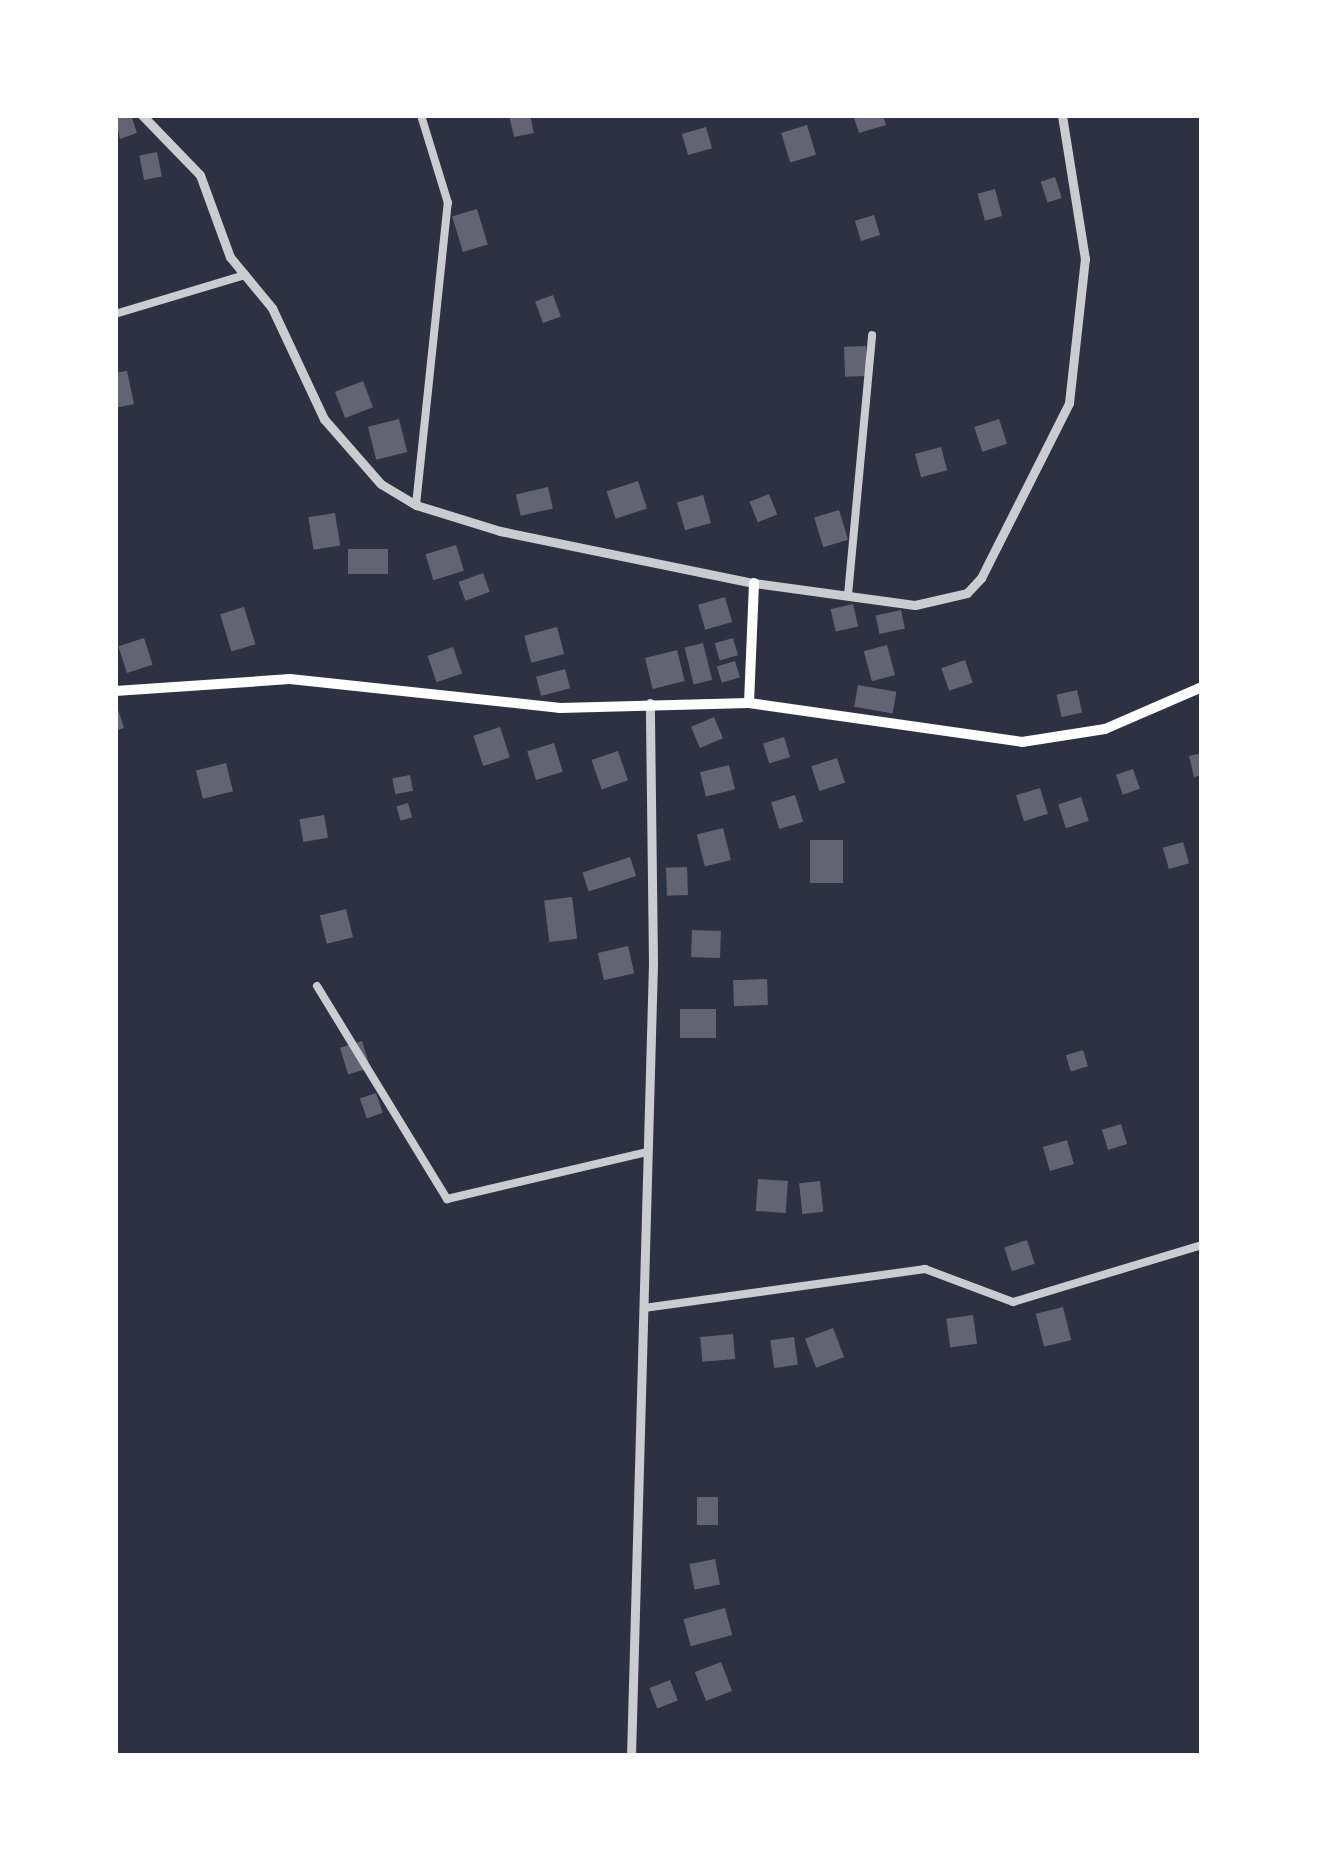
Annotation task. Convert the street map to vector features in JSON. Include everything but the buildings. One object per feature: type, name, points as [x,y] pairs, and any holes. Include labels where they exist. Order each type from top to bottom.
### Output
[{"type":"main road","points":[[749,703],[754,583]]},
{"type":"main road","points":[[115,691],[290,679],[560,708],[749,703],[1049,741],[1105,730],[1202,687]]},
{"type":"street","points":[[142,115],[200,174],[246,275],[272,308],[324,419],[382,484],[416,505],[754,583],[915,604],[968,593],[1069,403],[1085,260],[1062,115]]},
{"type":"street","points":[[416,505],[448,203],[421,115]]},
{"type":"street","points":[[115,314],[246,275]]},
{"type":"street","points":[[848,595],[872,335]]},
{"type":"street","points":[[631,1756],[648,1152],[650,703]]},
{"type":"street","points":[[317,986],[447,1199],[648,1152]]},
{"type":"street","points":[[644,1308],[926,1268],[1013,1302],[1202,1245]]}]
